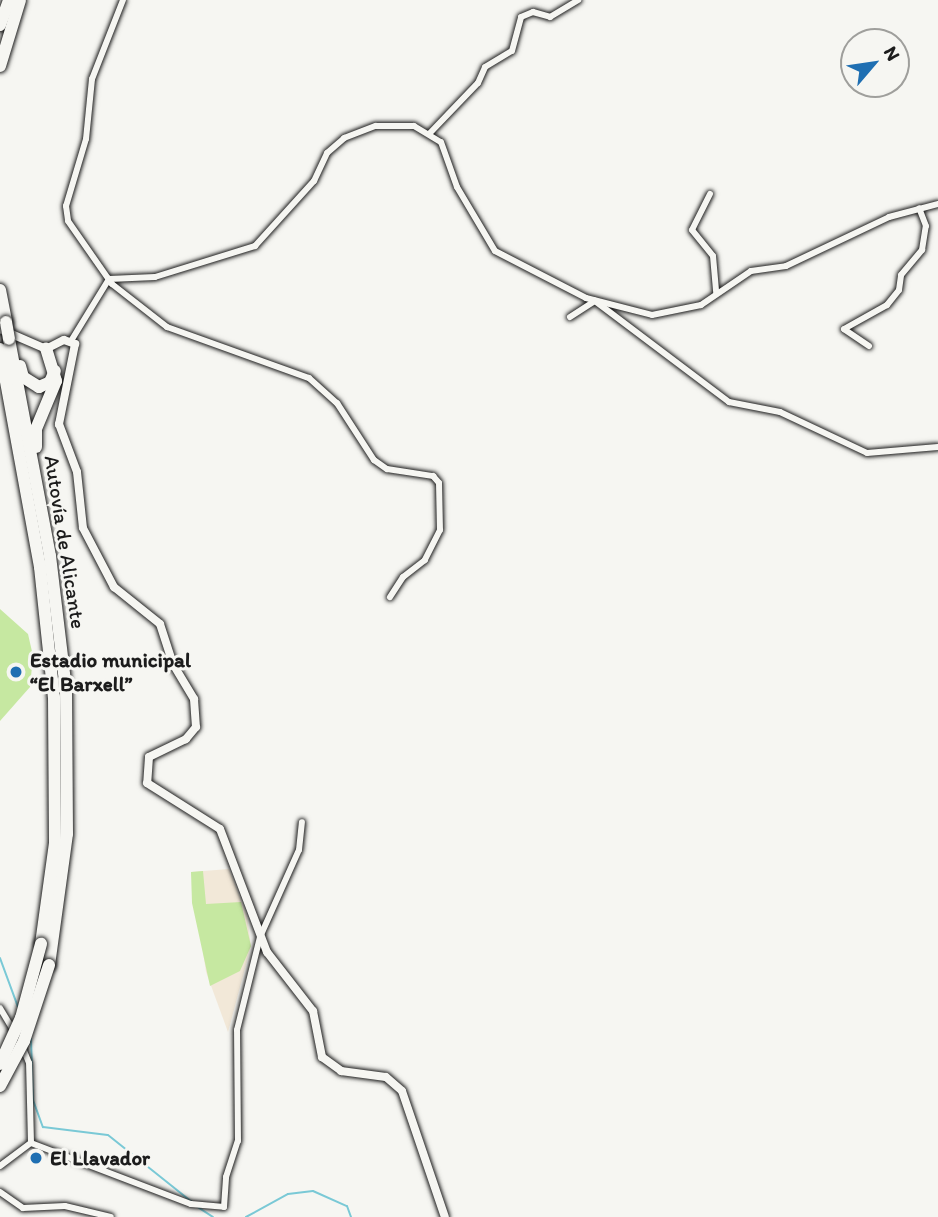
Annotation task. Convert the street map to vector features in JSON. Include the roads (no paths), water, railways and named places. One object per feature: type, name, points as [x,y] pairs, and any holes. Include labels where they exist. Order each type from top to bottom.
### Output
[{"type":"highway","points":[[0,25],[9,0]]},
{"type":"highway","points":[[0,66],[20,0]]},
{"type":"highway","name":"Autovía de Alicante","points":[[0,290],[24,480],[49,624],[58,771],[41,944],[21,1018],[0,1064]]},
{"type":"highway","points":[[4,334],[30,384],[46,385],[55,367]]},
{"type":"highway","name":"Autovía de Alicante","points":[[0,1086],[24,1041],[49,965],[59,912],[69,772],[59,622],[37,475],[4,334]]},
{"type":"highway","points":[[37,475],[36,429],[53,390],[55,367],[46,349]]},
{"type":"highway","points":[[0,396],[24,480]]},
{"type":"street","points":[[123,0],[95,69],[86,139],[66,206],[79,241],[109,279],[167,327],[309,378],[337,403],[374,460],[387,469],[433,476],[439,483],[440,530],[425,560],[403,577],[390,597]]},
{"type":"street","points":[[430,133],[478,83],[485,67],[512,51],[521,17],[534,12],[551,17],[578,0]]},
{"type":"street","points":[[109,279],[155,277],[255,246],[314,181],[327,153],[344,138],[395,125],[430,133],[449,152],[457,187],[495,251],[595,301],[729,402],[780,412],[867,453],[938,447]]},
{"type":"street","points":[[710,194],[692,230],[718,269],[715,296]]},
{"type":"street","points":[[570,317],[595,301],[652,315],[701,305],[751,271],[786,266],[889,217],[938,204]]},
{"type":"street","points":[[869,346],[844,330],[887,304],[899,290],[901,275],[922,250],[926,226],[919,208]]},
{"type":"street","points":[[71,341],[109,279]]},
{"type":"street","points":[[4,334],[46,349],[61,341],[71,341]]},
{"type":"street","points":[[71,341],[77,354],[59,424],[77,472],[83,528],[114,587],[160,624],[198,714],[187,738],[149,757],[144,775],[157,793],[220,829],[260,937],[306,998],[318,1047],[331,1066],[375,1073],[402,1091],[445,1217]]},
{"type":"street","points":[[31,1143],[191,1205],[224,1207],[226,1177],[239,1141],[235,1039],[260,937],[299,850],[302,822]]},
{"type":"street","points":[[0,1008],[29,1063],[31,1143]]},
{"type":"street","points":[[0,1167],[31,1143]]},
{"type":"street","points":[[0,1186],[7,1197]]},
{"type":"street","points":[[0,1192],[23,1208],[65,1206],[111,1217]]},
{"type":"waterway","points":[[0,958],[18,1007]]},
{"type":"waterway","points":[[31,1039],[33,1100],[43,1127],[108,1135],[192,1202]]},
{"type":"waterway","points":[[246,1217],[288,1194],[313,1191],[347,1206],[351,1217]]},
{"type":"waterway","points":[[196,1206],[213,1217]]},
{"type":"place","name":"Estadio municipal “El Barxell”","points":[[16,672]]},
{"type":"place","name":"El Llavador","points":[[36,1158]]}]
